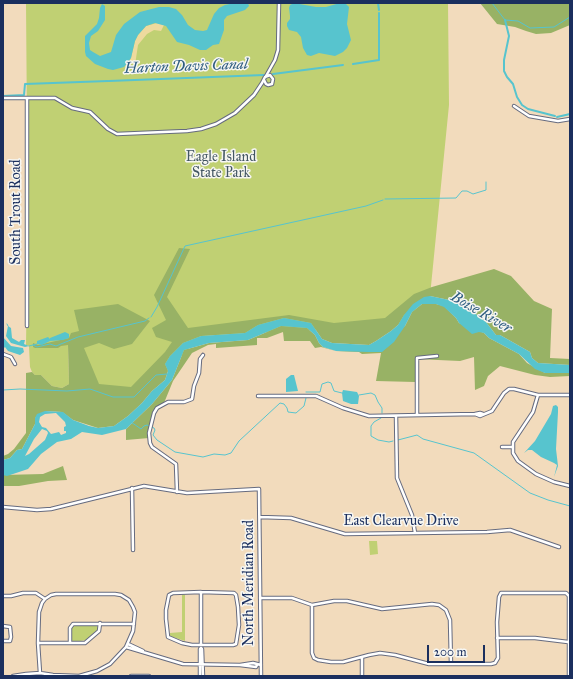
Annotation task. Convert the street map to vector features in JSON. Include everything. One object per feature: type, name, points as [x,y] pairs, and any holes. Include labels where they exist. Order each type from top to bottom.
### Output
[{"type":"street","points":[[3,98],[55,98],[72,108],[87,111],[108,129],[117,134],[187,131],[208,127],[229,118],[244,106],[260,87],[271,68],[278,50],[279,3]]},
{"type":"street","points":[[260,87],[273,82],[271,68]]},
{"type":"street","points":[[266,76],[271,76]]},
{"type":"street","points":[[264,80],[267,84]]},
{"type":"street","name":"South Trout Road","points":[[26,326],[27,98]]},
{"type":"street","points":[[514,106],[529,116],[558,122],[570,120]]},
{"type":"street","points":[[3,354],[11,357],[15,364]]},
{"type":"street","points":[[3,507],[51,510],[132,488],[148,486],[177,492],[176,464],[152,446],[149,437],[150,426],[157,408],[168,402],[184,402],[192,399],[194,386],[199,373],[200,359],[203,355]]},
{"type":"street","points":[[417,415],[417,358],[437,356]]},
{"type":"street","points":[[258,396],[314,396],[343,408],[369,416],[396,416],[484,414],[492,411],[504,393],[509,389],[538,395],[570,395]]},
{"type":"street","points":[[538,395],[533,412],[523,429],[515,438],[512,447],[515,458],[544,478],[570,486]]},
{"type":"street","points":[[396,416],[397,478],[412,515],[415,533]]},
{"type":"street","points":[[502,447],[512,447]]},
{"type":"street","points":[[132,488],[133,550]]},
{"type":"street","name":"North Meridian Road","points":[[177,492],[187,493],[259,489],[259,665],[261,676]]},
{"type":"street","name":"East Clearvue Drive","points":[[260,517],[291,518],[345,534],[510,530],[559,547]]},
{"type":"street","points":[[201,592],[201,676]]},
{"type":"street","points":[[201,592],[234,593],[236,595],[239,625],[236,644],[201,646],[182,643],[168,637],[166,610],[170,594],[201,592]]},
{"type":"street","points":[[312,606],[312,652],[314,658],[318,660],[331,662],[346,661],[362,656],[386,653],[425,663],[491,664],[495,663],[498,658],[498,597],[500,594],[565,592],[569,596],[568,642],[570,676]]},
{"type":"street","points":[[3,596],[36,593],[45,599]]},
{"type":"street","points":[[13,676],[40,673],[57,676],[79,676],[92,673],[110,664],[127,646],[133,631],[134,607],[129,600],[121,595],[88,593],[56,594],[45,599],[39,608],[38,644],[40,673]]},
{"type":"street","points":[[260,598],[290,598],[312,606],[350,601],[382,609],[432,604],[443,607],[448,613],[450,620],[450,664]]},
{"type":"street","points":[[38,644],[81,644],[88,641],[99,631],[100,623]]},
{"type":"street","points":[[70,644],[71,624],[134,624]]},
{"type":"street","points":[[3,626],[10,627],[11,636],[10,641],[3,641]]},
{"type":"street","points":[[498,638],[535,638],[568,642]]},
{"type":"street","points":[[127,646],[183,664],[240,665],[256,663],[259,665]]},
{"type":"street","points":[[362,656],[362,676]]},
{"type":"street","points":[[130,676],[149,676]]},
{"type":"green space","name":"Eagle Island State Park","points":[[26,3],[448,3],[449,105],[430,296],[398,325],[201,336],[114,426],[68,345],[69,384],[62,388],[52,386],[41,375],[35,375],[30,367],[29,346],[26,345],[28,210]]},
{"type":"green space","points":[[480,3],[570,3],[570,25],[551,33],[536,34],[515,27],[497,24]]},
{"type":"green space","points":[[179,248],[190,249],[167,297],[188,328],[289,315],[334,323],[385,318],[414,294],[432,287],[494,269],[511,276],[534,301],[552,309],[550,358],[570,359],[570,365],[538,363],[532,358],[530,352],[500,335],[496,335],[486,322],[473,312],[454,301],[430,296],[404,315],[398,325],[391,331],[369,345],[332,343],[322,339],[311,323],[284,318],[258,325],[245,333],[201,336],[183,343],[170,356],[165,364],[168,371],[165,380],[128,416],[114,426],[98,428],[73,420],[62,412],[46,411],[35,418],[35,424],[22,449],[17,450],[10,458],[3,460],[3,456],[14,449],[26,433],[26,373],[32,372],[35,375],[41,375],[52,386],[62,388],[69,384],[68,345],[58,348],[35,348],[33,347],[33,343],[38,345],[69,338],[71,333],[79,331],[74,310],[118,304],[150,321],[132,344],[114,349],[99,343],[84,348],[99,384],[131,387],[165,352],[172,342],[156,337],[152,328],[166,320],[154,295]]},
{"type":"green space","points":[[422,304],[436,304],[444,306],[459,323],[484,333],[489,338],[519,354],[527,363],[545,373],[570,373],[570,376],[550,377],[535,375],[500,366],[488,376],[484,386],[475,390],[474,357],[460,361],[416,359],[415,382],[376,381],[381,353],[362,354],[359,352],[336,351],[359,351],[405,326],[412,312]]},
{"type":"green space","points":[[281,326],[307,328],[315,335],[323,347],[336,351],[321,347],[315,348],[310,341],[284,341],[283,332],[267,338],[257,338],[257,345],[216,348],[216,344],[208,345],[192,353],[173,381],[164,403],[155,410],[149,438],[126,440],[126,429],[152,404],[172,380],[184,350],[209,343],[248,340]]},
{"type":"green space","points":[[63,466],[67,480],[48,481],[19,486],[3,486],[3,475],[43,474]]},
{"type":"green space","points":[[369,541],[377,541],[378,554],[370,555]]},
{"type":"green space","points":[[182,595],[185,595],[185,641],[170,636],[170,633],[182,632]]},
{"type":"green space","points":[[96,625],[98,629],[86,640],[74,642],[71,640],[71,626]]},
{"type":"sand","points":[[157,23],[164,25],[161,31],[154,30],[147,34],[138,45],[135,65],[129,62],[138,35],[146,26]]},
{"type":"water","points":[[234,3],[248,3],[249,6],[245,10],[227,16],[224,20],[224,30],[219,44],[213,45],[206,50],[200,50],[177,42],[166,26],[155,23],[146,26],[138,35],[131,58],[124,67],[113,70],[108,69],[95,64],[86,56],[85,36],[97,24],[102,4],[105,6],[105,20],[98,31],[91,36],[89,43],[90,50],[100,56],[111,52],[116,35],[124,24],[140,12],[159,7],[176,9],[188,25],[195,30],[203,31],[207,30],[214,14],[219,8]]},
{"type":"water","points":[[294,3],[316,7],[326,7],[340,3],[346,4],[349,7],[347,24],[351,40],[347,48],[335,56],[319,53],[311,56],[307,55],[303,48],[301,37],[297,32],[289,30],[287,26],[290,19],[289,8],[290,5]]},
{"type":"water","points":[[430,296],[454,301],[473,312],[486,322],[496,335],[500,335],[530,352],[532,358],[538,363],[570,365],[570,373],[545,373],[535,369],[519,354],[489,338],[484,333],[479,332],[472,334],[444,307],[436,304],[422,304],[412,312],[405,326],[394,342],[382,352],[336,351],[323,347],[315,335],[307,328],[281,326],[248,340],[209,343],[184,350],[172,380],[152,404],[126,429],[102,435],[82,432],[71,439],[57,442],[41,454],[28,469],[7,476],[3,475],[3,460],[10,458],[17,450],[22,449],[35,424],[37,414],[45,411],[63,412],[73,420],[89,426],[98,428],[114,426],[128,416],[165,380],[168,371],[165,364],[170,356],[183,343],[201,336],[245,333],[258,325],[284,318],[311,323],[322,339],[332,343],[369,345],[398,325],[413,304],[424,297]],"holes":[[[56,413],[65,422],[66,426],[64,427],[64,431],[66,431],[66,433],[61,435],[59,432],[51,434],[46,428],[42,427],[39,422],[40,417],[45,414]],[[42,429],[48,433],[45,440],[25,456],[34,439]]]},
{"type":"water","points":[[8,326],[11,328],[12,338],[19,342],[21,340],[25,340],[24,344],[29,346],[25,347],[11,343],[6,336]]},
{"type":"water","points":[[65,332],[69,334],[69,338],[50,341],[42,345],[37,344],[37,341],[48,337],[50,339]]},
{"type":"water","points":[[3,337],[11,346],[23,348],[24,352],[20,355],[8,351],[5,347],[3,349]]},
{"type":"water","points":[[291,375],[294,375],[298,391],[286,392],[286,379]]},
{"type":"water","points":[[343,390],[357,392],[359,396],[358,404],[351,404],[343,401]]},
{"type":"water","points":[[556,405],[558,407],[556,449],[558,466],[554,477],[557,465],[541,457],[532,450],[528,450],[524,453],[535,441],[551,414],[553,406]]},
{"type":"waterway","name":"Harton Davis Canal","points":[[378,3],[379,10]]},
{"type":"waterway","points":[[492,3],[505,20],[518,21],[530,28],[554,27],[570,17]]},
{"type":"waterway","name":"Harton Davis Canal","points":[[353,64],[379,60],[379,13]]},
{"type":"waterway","points":[[504,70],[504,60],[509,36],[505,20]]},
{"type":"waterway","name":"Harton Davis Canal","points":[[273,74],[343,65]]},
{"type":"waterway","points":[[504,71],[513,84],[517,97],[522,105],[528,109],[555,116]]},
{"type":"waterway","name":"Harton Davis Canal","points":[[109,81],[264,75]]},
{"type":"waterway","name":"Harton Davis Canal","points":[[3,96],[24,95],[25,84],[108,81]]},
{"type":"waterway","points":[[557,117],[570,114]]},
{"type":"waterway","points":[[385,199],[456,198],[462,191],[467,191],[473,194],[486,190],[486,182]]},
{"type":"waterway","points":[[151,317],[185,246],[366,206],[383,200]]},
{"type":"waterway","points":[[33,345],[37,347],[50,344],[56,346],[78,337],[145,321],[149,318]]},
{"type":"waterway","points":[[29,346],[37,344]]},
{"type":"waterway","points":[[3,390],[20,389],[67,391],[90,389],[113,397],[134,397],[156,375],[167,374]]},
{"type":"waterway","points":[[306,392],[320,392],[322,384],[328,382],[331,383],[334,391],[342,393]]},
{"type":"waterway","points":[[359,395],[371,393],[375,395],[382,408],[382,413]]},
{"type":"waterway","points":[[131,422],[141,429],[147,425],[154,428],[155,430],[153,435],[157,440],[175,452],[203,457],[214,454],[225,455],[231,453],[239,441],[280,403],[284,404],[288,412],[296,413],[304,406],[306,398]]},
{"type":"waterway","points":[[381,418],[374,422],[371,426],[371,436],[378,440],[389,442],[393,441]]},
{"type":"waterway","points":[[398,440],[417,435],[423,439],[474,453],[530,493],[570,506]]},
{"type":"water label","name":"Boise River","points":[[481,313]]}]
